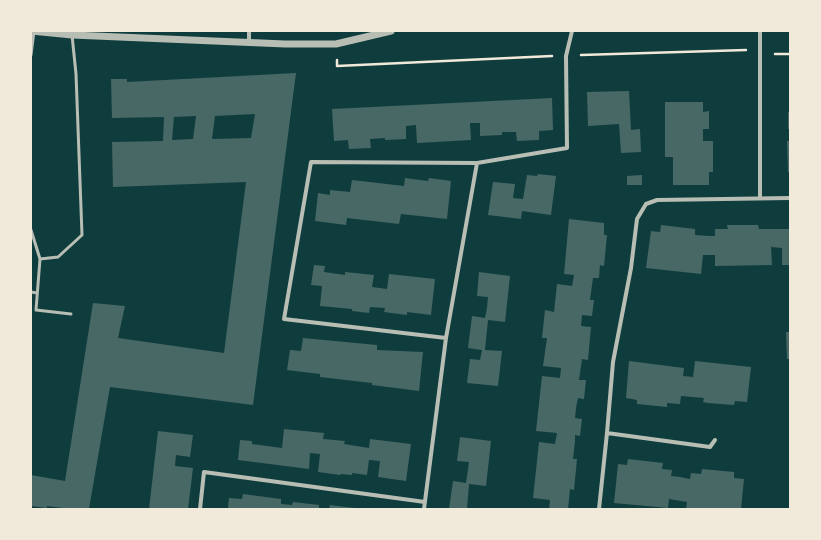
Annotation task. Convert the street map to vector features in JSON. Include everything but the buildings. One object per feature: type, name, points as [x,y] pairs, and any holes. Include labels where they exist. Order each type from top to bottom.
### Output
[{"type":"street","points":[[31,31],[72,35],[336,44],[391,31]]},
{"type":"street","points":[[249,31],[249,42]]},
{"type":"street","points":[[446,338],[284,319],[311,162],[477,163],[567,148],[566,56],[572,31]]},
{"type":"street","points":[[760,31],[760,198]]},
{"type":"street","points":[[424,509],[446,338],[477,163]]},
{"type":"street","points":[[599,509],[607,433],[612,362],[631,268],[637,219],[646,204],[657,200],[790,198]]},
{"type":"street","points":[[607,433],[710,447],[715,440]]},
{"type":"street","points":[[200,509],[204,472],[425,502]]},
{"type":"lane","points":[[31,55],[34,31]]},
{"type":"lane","points":[[40,259],[58,258],[82,235],[76,74],[72,35]]},
{"type":"lane","points":[[31,230],[40,259],[36,310],[71,314]]},
{"type":"lane","points":[[31,292],[37,293]]}]
